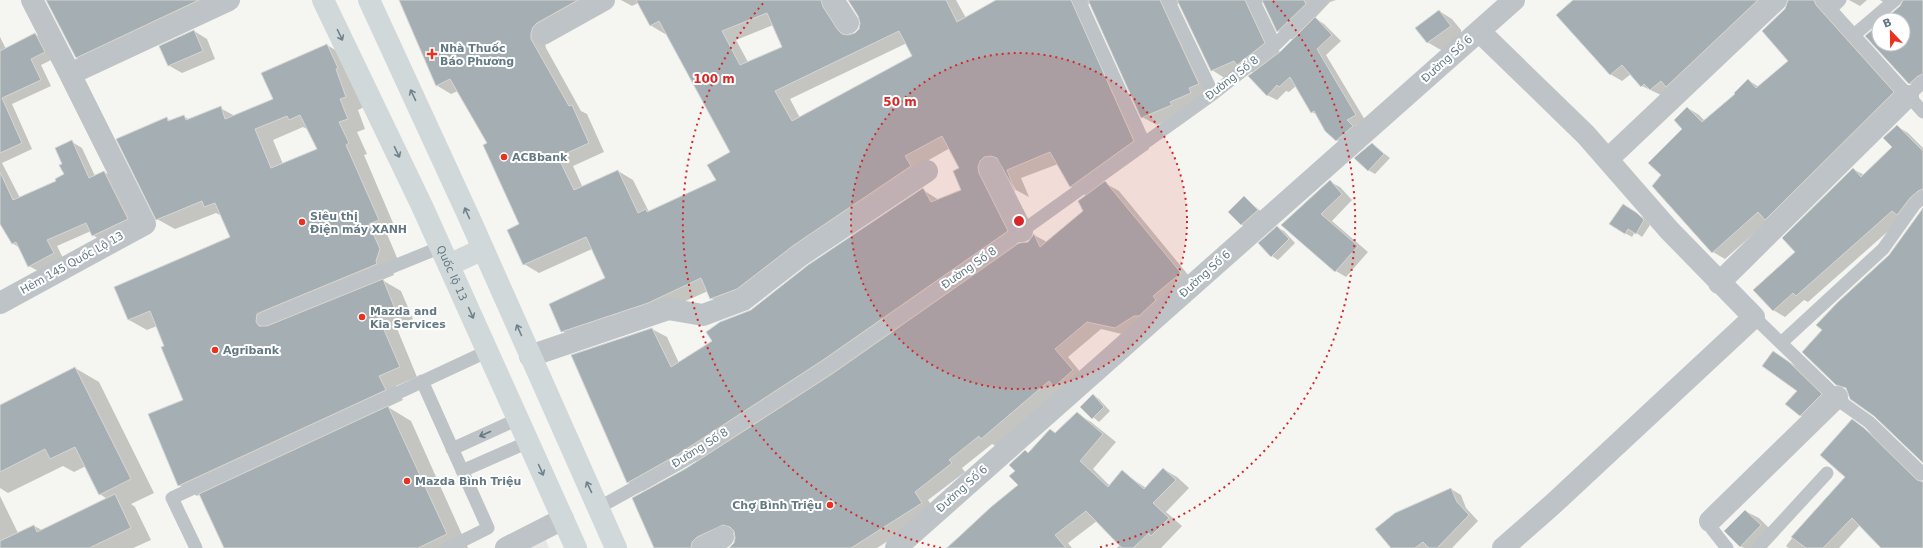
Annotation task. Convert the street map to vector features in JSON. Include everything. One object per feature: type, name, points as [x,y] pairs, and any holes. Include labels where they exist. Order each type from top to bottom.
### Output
[{"type":"highway","name":"Quốc lộ 13","points":[[324,0],[445,256],[576,548]]},
{"type":"highway","points":[[369,0],[483,248],[616,548]]},
{"type":"highway","points":[[445,256],[483,248]]},
{"type":"street","points":[[32,0],[70,74],[229,0]]},
{"type":"street","points":[[543,34],[604,0]]},
{"type":"street","points":[[833,0],[848,24]]},
{"type":"street","points":[[1608,159],[1776,0]]},
{"type":"street","name":"Đường Số 6","points":[[896,548],[1479,31],[1508,2]]},
{"type":"street","points":[[1479,31],[1608,159],[1669,230],[1719,283],[1754,317],[1552,505],[1503,548]]},
{"type":"street","name":"Hẻm 145 Quốc Lộ 13","points":[[0,303],[145,224],[70,74]]},
{"type":"street","points":[[1719,283],[1915,89]]},
{"type":"street","points":[[990,168],[1022,231]]},
{"type":"street","points":[[530,356],[668,309],[704,315],[743,300],[801,255],[927,171]]},
{"type":"street","points":[[1710,521],[1837,397]]},
{"type":"street","points":[[506,548],[563,519]]},
{"type":"street","points":[[703,548],[723,537]]},
{"type":"lane","points":[[1079,0],[1144,143]]},
{"type":"lane","points":[[1168,0],[1213,94]]},
{"type":"lane","points":[[1253,0],[1275,45]]},
{"type":"lane","name":"Đường Số 8","points":[[598,508],[681,462],[827,367],[1022,231],[1213,94],[1275,45],[1321,0]]},
{"type":"lane","points":[[1854,34],[1895,0]]},
{"type":"lane","points":[[1831,3],[1854,34],[1915,89],[1923,112]]},
{"type":"lane","points":[[1781,343],[1883,249],[1915,204],[1923,197]]},
{"type":"lane","points":[[264,319],[445,256]]},
{"type":"lane","points":[[1754,317],[1837,397],[1869,422],[1923,474]]},
{"type":"lane","points":[[196,548],[172,498],[488,351]]},
{"type":"lane","points":[[422,382],[488,528],[448,548]]},
{"type":"lane","points":[[452,449],[518,419]]},
{"type":"lane","points":[[462,471],[528,442]]},
{"type":"lane","points":[[1758,548],[1827,473]]},
{"type":"lane","points":[[1710,521],[1712,529],[1727,548]]},
{"type":"shaded area","points":[[546,540],[549,548],[530,548]]},
{"type":"building","points":[[46,0],[199,0],[76,58]]},
{"type":"building","points":[[399,0],[578,0],[537,23],[533,27],[531,33],[531,39],[569,106],[572,105],[589,143],[558,157],[574,190],[618,170],[638,213],[646,209],[647,212],[716,180],[707,165],[730,152],[659,21],[650,26],[636,0],[821,0],[823,7],[838,30],[842,34],[848,35],[855,33],[859,29],[860,23],[858,16],[848,0],[946,0],[957,22],[996,0],[1071,0],[1134,141],[1070,187],[1050,152],[1007,170],[1015,191],[997,158],[991,156],[984,157],[980,161],[978,167],[979,173],[1008,231],[823,360],[677,455],[627,483],[571,355],[652,328],[671,367],[712,341],[706,332],[720,322],[751,310],[808,265],[923,188],[931,202],[961,190],[953,171],[959,168],[942,136],[905,156],[911,166],[794,245],[737,289],[710,299],[701,278],[648,303],[561,332],[549,304],[605,278],[586,237],[523,265],[507,230],[519,224],[483,145],[487,143],[450,79],[436,86]],"holes":[[[767,13],[782,47],[740,65],[722,31]],[[899,31],[912,56],[792,121],[775,91]]]},
{"type":"building","points":[[1088,0],[1160,0],[1199,84],[1189,88],[1191,93],[1170,102],[1172,105],[1141,118]]},
{"type":"building","points":[[1177,0],[1245,0],[1265,43],[1237,65],[1234,61],[1211,71]]},
{"type":"building","points":[[1262,0],[1304,0],[1306,4],[1277,32]]},
{"type":"building","points":[[1573,0],[1758,0],[1666,87],[1661,81],[1650,90],[1644,84],[1641,87],[1622,65],[1610,75],[1556,15]]},
{"type":"building","points":[[1788,0],[1814,0],[1816,5],[1894,92],[1765,220],[1758,212],[1712,253],[1652,186],[1661,175],[1648,163],[1682,129],[1674,120],[1687,107],[1702,122],[1735,94],[1734,93],[1748,79],[1756,88],[1788,61],[1762,31],[1785,9]]},
{"type":"building","points":[[1903,0],[1923,0],[1923,74],[1918,76],[1909,84],[1880,52],[1911,52],[1911,12],[1893,12],[1900,6]]},
{"type":"building","points":[[1439,10],[1451,26],[1427,43],[1415,28]]},
{"type":"building","points":[[1315,17],[1332,35],[1317,49],[1356,115],[1347,120],[1353,126],[1336,141],[1325,131],[1314,111],[1311,113],[1290,77],[1279,87],[1277,85],[1267,96],[1248,76],[1281,51]]},
{"type":"building","points":[[194,30],[203,51],[168,66],[159,46]]},
{"type":"building","points":[[1871,31],[1871,43],[1865,36]]},
{"type":"building","points":[[35,33],[45,52],[31,59],[41,80],[2,98],[22,143],[0,153],[0,51]]},
{"type":"building","points":[[327,44],[338,68],[336,69],[346,97],[340,99],[348,119],[339,122],[349,143],[346,145],[379,220],[369,224],[380,249],[376,261],[377,264],[261,312],[257,314],[256,322],[259,326],[267,326],[383,279],[395,309],[378,316],[400,367],[379,376],[386,390],[178,486],[148,414],[183,400],[161,347],[164,346],[150,311],[128,320],[114,287],[230,237],[215,203],[204,207],[202,201],[156,220],[116,139],[167,117],[168,121],[184,115],[186,120],[221,106],[225,119],[273,99],[261,73]],"holes":[[[300,115],[317,149],[271,168],[255,129],[287,116],[289,120]]]},
{"type":"building","points":[[1897,125],[1923,151],[1923,189],[1918,191],[1910,198],[1897,215],[1892,211],[1796,296],[1793,293],[1773,311],[1753,290],[1795,252],[1782,238],[1853,168],[1861,177],[1892,147],[1883,138]]},
{"type":"building","points":[[72,140],[89,178],[104,171],[128,219],[92,236],[86,223],[47,240],[54,253],[28,267],[16,242],[12,244],[0,224],[0,172],[13,200],[56,181],[55,179],[64,174],[59,165],[62,164],[55,148]]},
{"type":"building","points":[[1372,143],[1384,154],[1368,171],[1354,158]]},
{"type":"building","points":[[1330,180],[1342,194],[1321,214],[1358,246],[1335,272],[1281,225]]},
{"type":"building","points":[[1105,181],[1181,273],[1153,296],[1156,300],[1139,316],[1134,316],[1115,328],[1087,322],[1055,349],[1073,370],[1054,387],[1049,381],[981,439],[979,436],[949,460],[952,463],[915,492],[922,503],[851,548],[729,548],[734,543],[734,531],[730,527],[723,525],[697,537],[692,542],[691,548],[654,548],[632,498],[685,469],[832,374],[1019,243],[1028,242],[1034,234],[1040,247],[1083,211],[1078,201]]},
{"type":"building","points":[[1244,196],[1258,210],[1241,225],[1228,212]]},
{"type":"building","points":[[1623,204],[1637,213],[1644,220],[1636,234],[1628,229],[1625,234],[1609,224]]},
{"type":"building","points":[[1923,208],[1923,463],[1874,416],[1850,399],[1846,388],[1836,385],[1802,352],[1822,330],[1816,325],[1838,302],[1889,255]]},
{"type":"building","points":[[1277,226],[1289,239],[1271,257],[1258,243]]},
{"type":"building","points":[[1773,351],[1789,362],[1822,394],[1800,416],[1785,404],[1797,391],[1762,366]]},
{"type":"building","points":[[75,367],[131,479],[99,495],[75,447],[50,459],[45,449],[0,472],[0,405]]},
{"type":"building","points":[[1093,394],[1104,407],[1092,419],[1080,407]]},
{"type":"building","points":[[388,406],[447,534],[418,548],[224,548],[199,494]]},
{"type":"building","points":[[1077,412],[1103,434],[1080,461],[1108,487],[1122,470],[1144,489],[1163,468],[1176,480],[1153,503],[1169,518],[1151,536],[1149,533],[1133,548],[1122,548],[1086,511],[1055,535],[1066,548],[947,548],[991,507],[1018,485],[1009,476],[1015,471],[1009,465],[1025,450],[1028,453],[1050,429],[1055,433]]},
{"type":"building","points":[[1852,419],[1864,428],[1917,480],[1923,482],[1923,548],[1881,548],[1852,518],[1823,548],[1806,548],[1791,537],[1845,477],[1820,455]]},
{"type":"building","points":[[1451,488],[1457,502],[1469,515],[1437,548],[1429,548],[1423,542],[1415,548],[1391,548],[1375,529],[1395,513]]},
{"type":"building","points":[[115,494],[131,528],[89,548],[0,548],[0,541],[34,525],[37,532]]},
{"type":"building","points":[[1745,510],[1761,525],[1740,547],[1724,531]]},
{"type":"place","name":"Nhà Thuốc Báo Phương","points":[[432,54]]},
{"type":"place","name":"ACBbank","points":[[504,157]]},
{"type":"place","name":"Siêu thị Điện máy XANH","points":[[302,222]]},
{"type":"place","name":"Mazda and Kia Services","points":[[362,317]]},
{"type":"place","name":"Agribank","points":[[215,350]]},
{"type":"place","name":"Mazda Bình Triệu","points":[[407,481]]},
{"type":"place","name":"Chợ Bình Triệu","points":[[830,505]]}]
